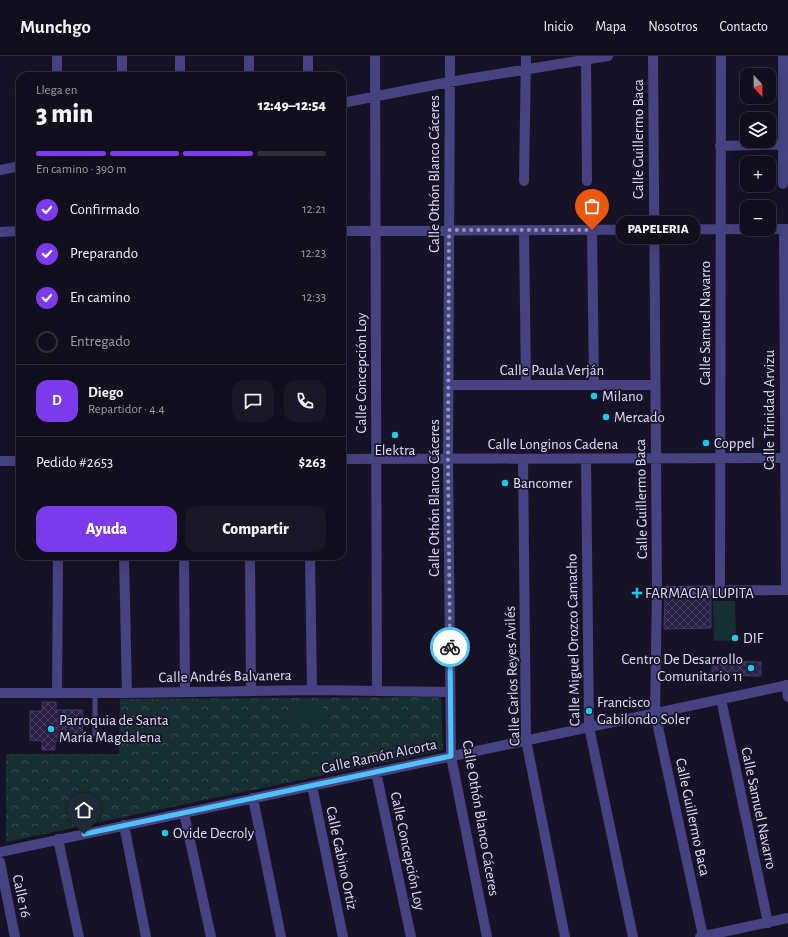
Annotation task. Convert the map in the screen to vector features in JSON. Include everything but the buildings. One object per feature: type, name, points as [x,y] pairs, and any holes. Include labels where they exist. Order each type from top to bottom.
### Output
[{"type":"street","points":[[57,56],[57,72]]},
{"type":"street","points":[[122,56],[122,72]]},
{"type":"street","points":[[180,56],[180,72]]},
{"type":"street","points":[[249,56],[249,72]]},
{"type":"street","points":[[308,56],[308,72]]},
{"type":"street","name":"Calle Concepción Loy","points":[[375,56],[377,690]]},
{"type":"street","name":"Calle Othón Blanco Cáceres","points":[[450,56],[448,459],[451,756],[487,937]]},
{"type":"street","points":[[524,181],[526,56]]},
{"type":"street","points":[[346,102],[449,82],[586,58],[608,56]]},
{"type":"street","name":"Calle Guillermo Baca","points":[[653,56],[657,591],[655,713],[702,937]]},
{"type":"street","name":"Calle Samuel Navarro","points":[[720,591],[721,56]]},
{"type":"street","points":[[783,56],[786,144],[783,184]]},
{"type":"street","points":[[586,58],[587,181]]},
{"type":"street","points":[[720,146],[786,144]]},
{"type":"street","points":[[0,170],[16,167]]},
{"type":"street","points":[[524,230],[526,385]]},
{"type":"street","points":[[592,230],[594,385]]},
{"type":"street","points":[[346,231],[786,230]]},
{"type":"street","name":"Calle Trinidad Arvizu","points":[[786,230],[787,590]]},
{"type":"street","points":[[0,232],[16,232]]},
{"type":"street","name":"Calle Paula Verján","points":[[448,386],[655,384]]},
{"type":"street","name":"Calle Longinos Cadena","points":[[346,459],[786,458]]},
{"type":"street","name":"Calle Carlos Reyes Avilés","points":[[523,459],[526,740],[565,937]]},
{"type":"street","name":"Calle Miguel Orozco Camacho","points":[[586,459],[589,727],[633,937]]},
{"type":"street","points":[[0,461],[16,461]]},
{"type":"street","points":[[57,693],[58,560]]},
{"type":"street","points":[[124,560],[127,693]]},
{"type":"street","points":[[184,560],[185,692]]},
{"type":"street","points":[[250,560],[250,691]]},
{"type":"street","points":[[310,560],[312,690]]},
{"type":"street","points":[[657,591],[787,590]]},
{"type":"street","points":[[787,685],[788,697]]},
{"type":"street","name":"Calle Ramón Alcorta","points":[[0,852],[787,685]]},
{"type":"street","name":"Calle Andrés Balvanera","points":[[0,693],[127,693],[312,690],[450,692]]},
{"type":"street","name":"Calle Samuel Navarro","points":[[721,699],[768,923]]},
{"type":"street","name":"Calle Concepción Loy","points":[[376,772],[411,937]]},
{"type":"street","name":"Calle Gabino Ortiz","points":[[312,786],[343,937]]},
{"type":"street","points":[[252,798],[281,937]]},
{"type":"street","points":[[184,813],[211,937]]},
{"type":"street","points":[[124,826],[146,937]]},
{"type":"street","points":[[58,839],[79,937]]},
{"type":"street","name":"Calle 16","points":[[0,862],[15,937]]},
{"type":"street","points":[[702,937],[734,934],[788,918]]},
{"type":"lane","points":[[95,693],[95,734]]},
{"type":"green space","points":[[713,601],[735,601],[736,640],[714,641]]},
{"type":"green space","points":[[441,697],[443,750],[6,842],[6,754],[119,754],[120,699]]},
{"type":"green space","points":[[289,704],[323,704],[323,722],[289,722]]},
{"type":"way so far","points":[[450,647],[448,459],[449,230],[592,230]]},
{"type":"place","name":"PAPELERIA","points":[[592,230]]},
{"type":"place","name":"Milano","points":[[594,396]]},
{"type":"place","name":"Mercado","points":[[606,417]]},
{"type":"place","name":"Elektra","points":[[395,435]]},
{"type":"place","name":"Coppel","points":[[706,443]]},
{"type":"place","name":"Bancomer","points":[[505,483]]},
{"type":"place","name":"FARMACIA LUPITA","points":[[637,593]]},
{"type":"place","name":"DIF","points":[[735,638]]},
{"type":"place","name":"Centro De Desarrollo Comunitario 11","points":[[751,668]]},
{"type":"place","name":"Francisco Gabilondo Soler","points":[[589,711]]},
{"type":"place","name":"Parroquia de Santa María Magdalena","points":[[51,729]]},
{"type":"place","name":"Ovide Decroly","points":[[165,833]]},
{"type":"route","points":[[84,834],[451,756],[450,647]]}]
